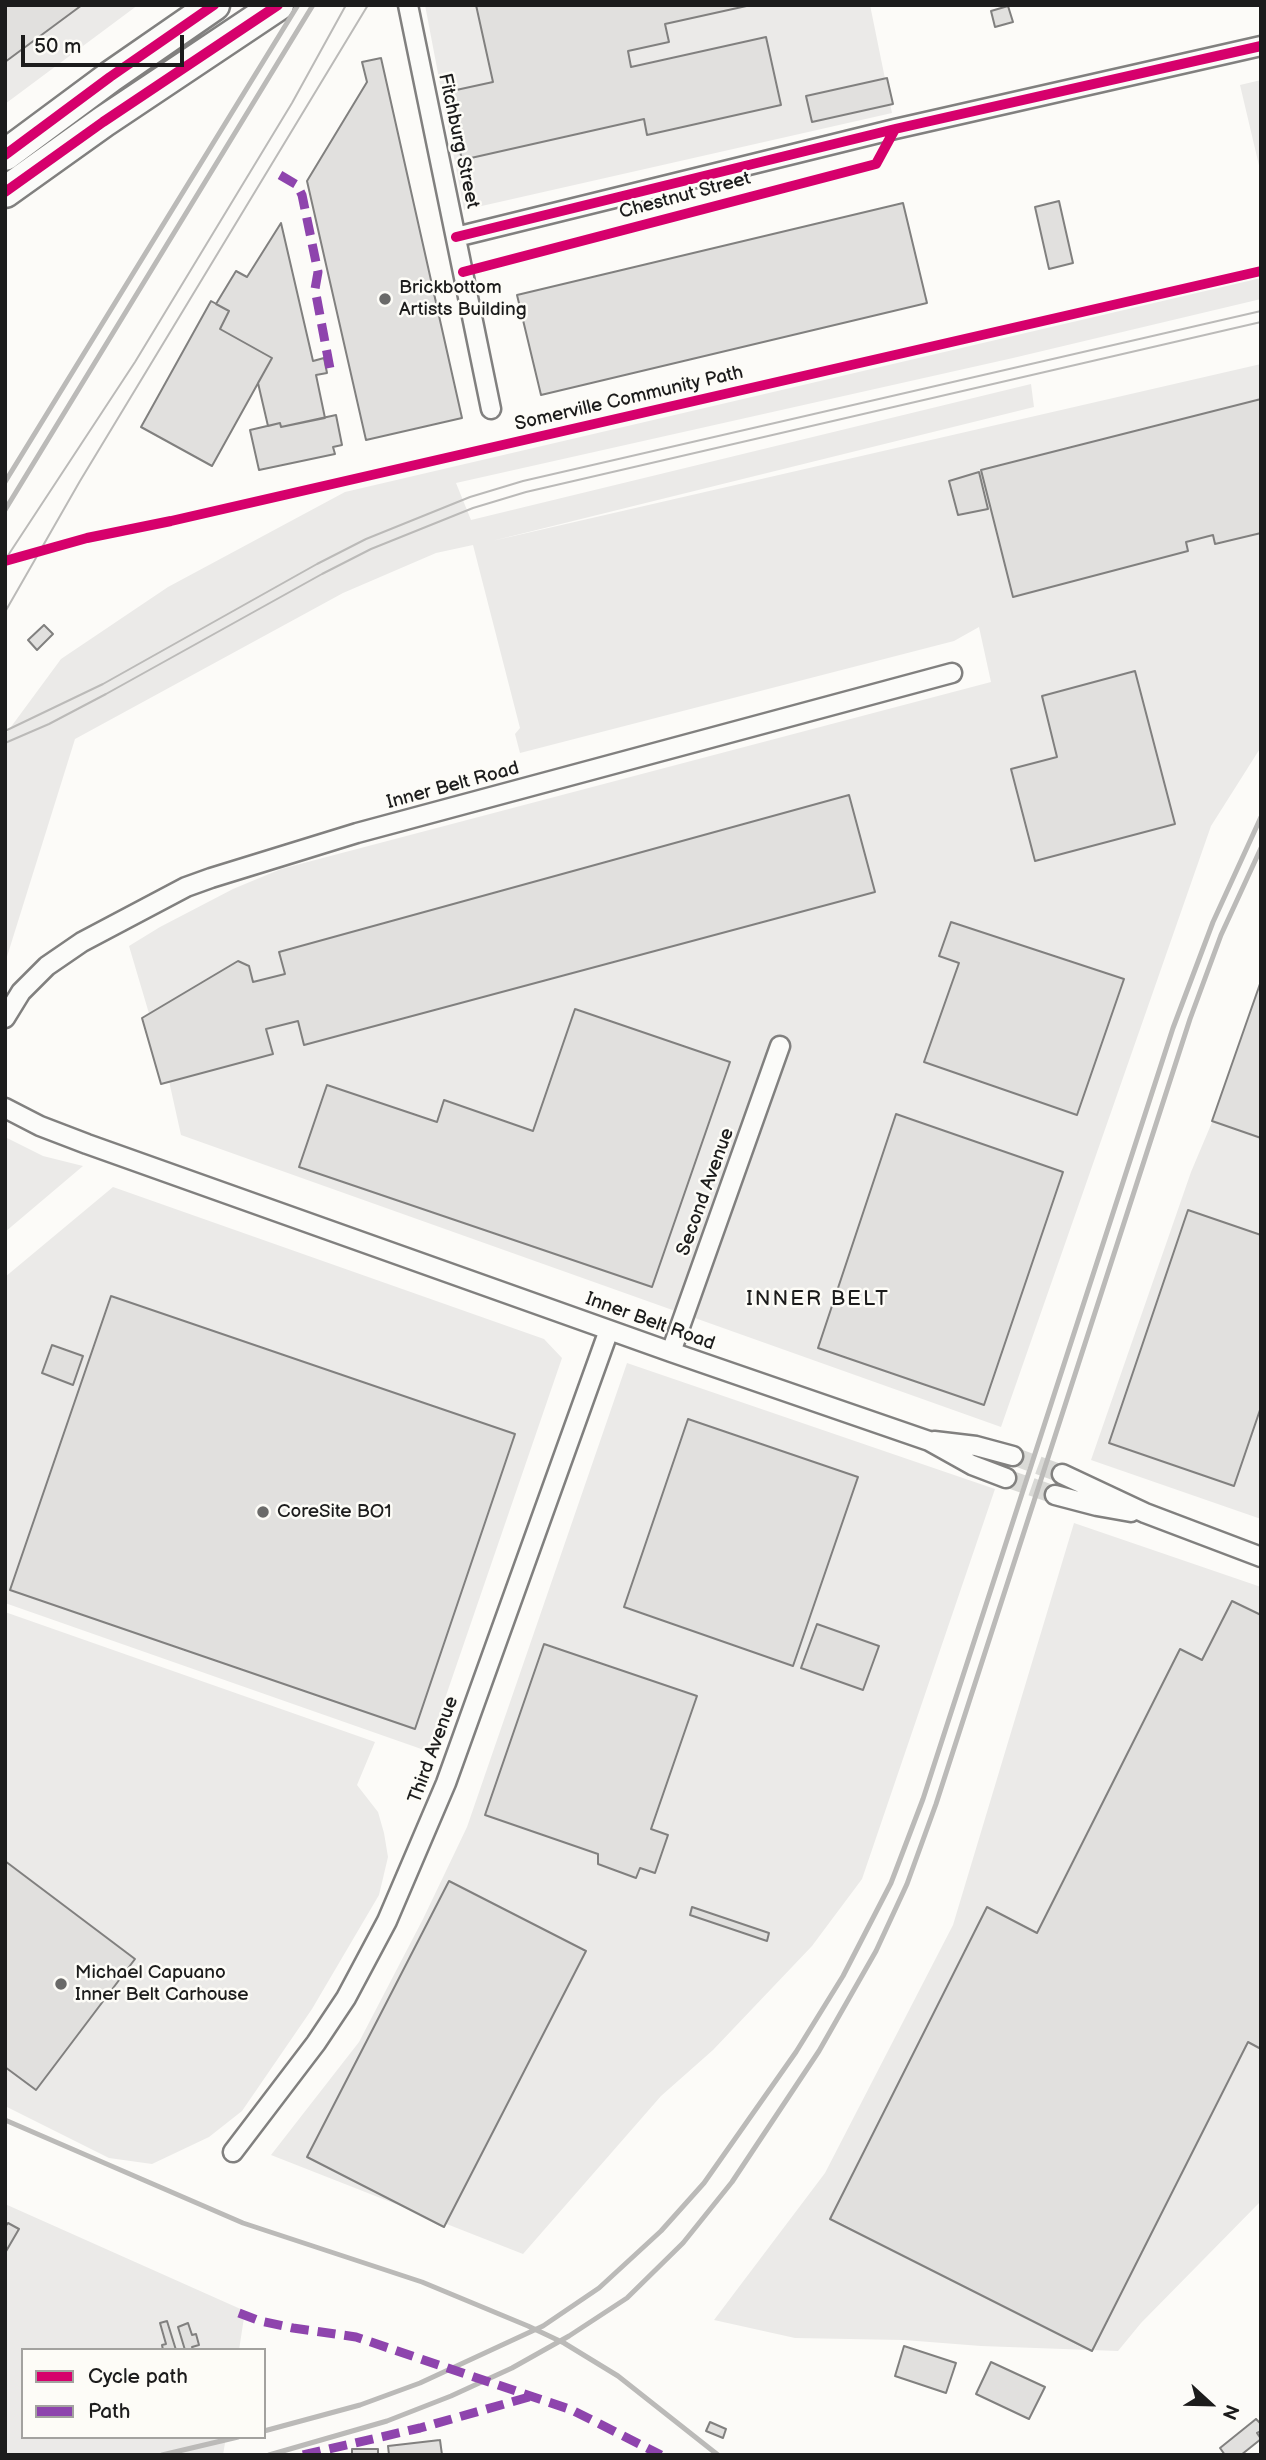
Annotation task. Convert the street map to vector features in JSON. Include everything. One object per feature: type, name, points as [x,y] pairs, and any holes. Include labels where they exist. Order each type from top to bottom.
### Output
[{"type":"highway","points":[[5,192],[111,116],[278,5]]},
{"type":"highway","points":[[5,155],[209,8]]},
{"type":"street","name":"Fitchburg Street","points":[[408,5],[491,409]]},
{"type":"street","name":"Chestnut Street","points":[[456,237],[895,129],[1261,46]]},
{"type":"street","name":"Inner Belt Road","points":[[5,1018],[21,992],[38,975],[82,942],[186,887],[357,833],[952,673]]},
{"type":"street","name":"Second Avenue","points":[[671,1352],[780,1046]]},
{"type":"street","name":"Inner Belt Road","points":[[5,1108],[46,1129],[929,1441],[972,1465],[1006,1478]]},
{"type":"street","name":"Third Avenue","points":[[233,2152],[316,2043],[346,1998],[387,1921],[446,1783],[609,1330]]},
{"type":"street","name":"Inner Belt Road","points":[[929,1441],[976,1446],[1013,1456]]},
{"type":"street","points":[[1062,1474],[1145,1513],[1261,1558]]},
{"type":"street","points":[[1055,1495],[1097,1506],[1145,1513]]},
{"type":"shaded area","points":[[5,5],[138,5],[5,104]]},
{"type":"shaded area","points":[[425,5],[870,5],[892,113],[464,210]]},
{"type":"shaded area","points":[[1261,80],[1261,174],[1240,85]]},
{"type":"shaded area","points":[[1261,278],[1261,299],[1013,358],[456,483],[471,520],[1031,384],[1034,407],[492,541],[1261,364],[1261,747],[1211,826],[1001,1427],[181,1135],[169,1081],[129,946],[233,889],[281,869],[991,682],[979,627],[954,641],[520,753],[515,734],[520,728],[473,545],[436,553],[343,593],[75,739],[5,963],[5,735],[61,659],[168,587],[345,492]]},
{"type":"shaded area","points":[[1261,1006],[1261,1519],[1091,1460],[1191,1172]]},
{"type":"shaded area","points":[[5,1137],[43,1156],[83,1166],[5,1232]]},
{"type":"shaded area","name":"CoreSite BO1","points":[[113,1187],[544,1339],[562,1358],[427,1751],[5,1603],[5,1277]]},
{"type":"shaded area","points":[[627,1363],[995,1489],[862,1879],[812,1946],[713,2050],[661,2096],[523,2254],[271,2155],[359,2042],[467,1827]]},
{"type":"shaded area","points":[[1074,1523],[1261,1587],[1261,2201],[1141,2323],[1118,2351],[904,2340],[795,2338],[714,2320],[825,2173],[953,1925]]},
{"type":"shaded area","points":[[5,1612],[375,1742],[357,1785],[378,1812],[384,1833],[388,1857],[379,1895],[312,2009],[242,2111],[209,2137],[152,2164],[109,2158],[5,2106]]},
{"type":"shaded area","points":[[5,2204],[245,2311],[239,2348],[21,2348],[21,2439],[226,2439],[223,2455],[5,2455]]},
{"type":"building","points":[[5,5],[82,5],[5,62]]},
{"type":"building","points":[[476,5],[751,5],[665,24],[669,42],[628,51],[631,67],[766,37],[781,105],[647,135],[644,119],[462,160],[447,92],[493,82]]},
{"type":"building","points":[[1008,6],[1013,22],[995,27],[991,11]]},
{"type":"building","name":"Brickbottom Artists Building","points":[[381,58],[462,418],[366,440],[307,181],[367,82],[362,62]]},
{"type":"building","points":[[887,78],[893,104],[812,122],[806,96]]},
{"type":"building","points":[[1059,201],[1073,263],[1049,269],[1035,207]]},
{"type":"building","points":[[903,203],[927,303],[541,395],[517,295]]},
{"type":"building","points":[[281,223],[313,361],[324,358],[327,373],[316,375],[325,418],[281,427],[280,423],[268,426],[258,383],[272,358],[220,329],[229,311],[216,304],[236,271],[247,277]]},
{"type":"building","points":[[211,301],[229,311],[220,329],[272,358],[212,466],[141,427]]},
{"type":"building","points":[[1261,399],[1261,533],[1215,544],[1213,535],[1186,542],[1188,551],[1013,597],[981,470]]},
{"type":"building","points":[[336,415],[342,445],[333,447],[335,454],[259,470],[250,430],[280,423],[281,427]]},
{"type":"building","points":[[979,472],[988,509],[958,515],[949,481]]},
{"type":"building","points":[[44,625],[53,634],[37,650],[28,640]]},
{"type":"building","points":[[1135,671],[1175,824],[1035,861],[1011,769],[1057,757],[1042,696]]},
{"type":"building","points":[[849,795],[875,892],[304,1045],[298,1021],[266,1029],[273,1054],[161,1084],[142,1018],[238,961],[249,966],[253,982],[285,974],[279,952]]},
{"type":"building","points":[[951,922],[1124,979],[1077,1115],[924,1062],[959,963],[939,956]]},
{"type":"building","points":[[1261,981],[1261,1138],[1212,1121]]},
{"type":"building","points":[[575,1009],[730,1062],[652,1287],[299,1167],[327,1085],[437,1122],[444,1100],[533,1131]]},
{"type":"building","points":[[896,1114],[1063,1172],[984,1405],[818,1348]]},
{"type":"building","points":[[1188,1210],[1261,1235],[1261,1407],[1234,1486],[1109,1443]]},
{"type":"building","name":"CoreSite BO1","points":[[111,1296],[515,1434],[415,1729],[10,1590]]},
{"type":"building","points":[[52,1345],[83,1356],[73,1385],[42,1373]]},
{"type":"building","points":[[688,1419],[858,1477],[793,1666],[624,1607]]},
{"type":"building","points":[[1232,1601],[1261,1615],[1261,2049],[1248,2042],[1092,2351],[830,2219],[987,1907],[1037,1933],[1180,1649],[1202,1660]]},
{"type":"building","points":[[817,1624],[879,1646],[863,1690],[801,1668]]},
{"type":"building","points":[[544,1644],[697,1696],[651,1829],[668,1835],[655,1873],[640,1868],[636,1878],[598,1864],[598,1854],[485,1815]]},
{"type":"building","name":"Michael Capuano Inner Belt Carhouse","points":[[5,1861],[135,1959],[36,2090],[5,2067]]},
{"type":"building","points":[[449,1881],[586,1951],[444,2227],[307,2157]]},
{"type":"building","points":[[692,1907],[769,1933],[767,1941],[690,1915]]},
{"type":"building","points":[[8,2223],[19,2229],[5,2253],[5,2227]]},
{"type":"building","points":[[167,2321],[175,2348],[163,2348],[162,2345],[166,2344],[160,2323]]},
{"type":"building","points":[[188,2323],[192,2335],[196,2334],[199,2345],[184,2348],[178,2327]]},
{"type":"building","points":[[904,2346],[956,2363],[946,2393],[895,2376]]},
{"type":"building","points":[[991,2362],[1045,2387],[1029,2419],[976,2394]]},
{"type":"building","points":[[1256,2419],[1261,2424],[1261,2431],[1257,2433],[1261,2439],[1241,2455],[1225,2455],[1220,2448]]},
{"type":"building","points":[[710,2422],[726,2429],[723,2438],[706,2431]]},
{"type":"building","points":[[440,2440],[442,2455],[389,2455],[388,2446]]},
{"type":"building","points":[[352,2449],[378,2449],[378,2455],[352,2455]]},
{"type":"tunnel","points":[[1013,1456],[1062,1474]]},
{"type":"tunnel","points":[[1006,1478],[1055,1495]]},
{"type":"tram line","points":[[5,560],[135,362],[292,103],[346,5]]},
{"type":"tram line","points":[[5,612],[80,481],[368,5]]},
{"type":"tram line","points":[[5,731],[103,684],[366,539],[470,497],[523,481],[1261,311]]},
{"type":"tram line","points":[[5,743],[49,724],[106,694],[371,549],[473,508],[526,492],[1261,322]]},
{"type":"railway","points":[[5,482],[298,5]]},
{"type":"railway","points":[[5,510],[313,5]]},
{"type":"railway","points":[[266,2430],[360,2405],[420,2383],[543,2326],[599,2288],[661,2231],[704,2183],[796,2052],[843,1976],[891,1883],[923,1799],[1173,1028],[1213,922],[1261,817]]},
{"type":"railway","points":[[269,2455],[387,2421],[451,2396],[512,2368],[569,2336],[627,2298],[683,2243],[732,2182],[819,2051],[876,1951],[907,1884],[936,1804],[1190,1019],[1221,935],[1261,848]]},
{"type":"railway","points":[[5,2120],[243,2223],[422,2282],[528,2326],[564,2343],[618,2376],[718,2455]]},
{"type":"railway","points":[[162,2455],[230,2439]]},
{"type":"marked path","points":[[280,175],[297,185],[302,195],[318,272],[315,289],[331,374]]},
{"type":"marked path","points":[[239,2313],[293,2328],[356,2337],[572,2410],[661,2455]]},
{"type":"marked path","points":[[303,2455],[420,2428],[529,2397]]},
{"type":"cycle path","points":[[5,155],[110,77],[214,5]]},
{"type":"cycle path","points":[[5,192],[103,122],[278,5]]},
{"type":"cycle path","points":[[456,237],[895,129],[1261,46]]},
{"type":"cycle path","points":[[463,272],[876,164],[895,129]]},
{"type":"cycle path","name":"Somerville Community Path","points":[[5,561],[87,538],[1261,271]]},
{"type":"place","name":"Brickbottom Artists Building","points":[[385,299]]},
{"type":"place","name":"CoreSite BO1","points":[[263,1512]]},
{"type":"place","name":"Michael Capuano Inner Belt Carhouse","points":[[61,1984]]},
{"type":"district","name":"INNER BELT","points":[[818,1300]]}]
